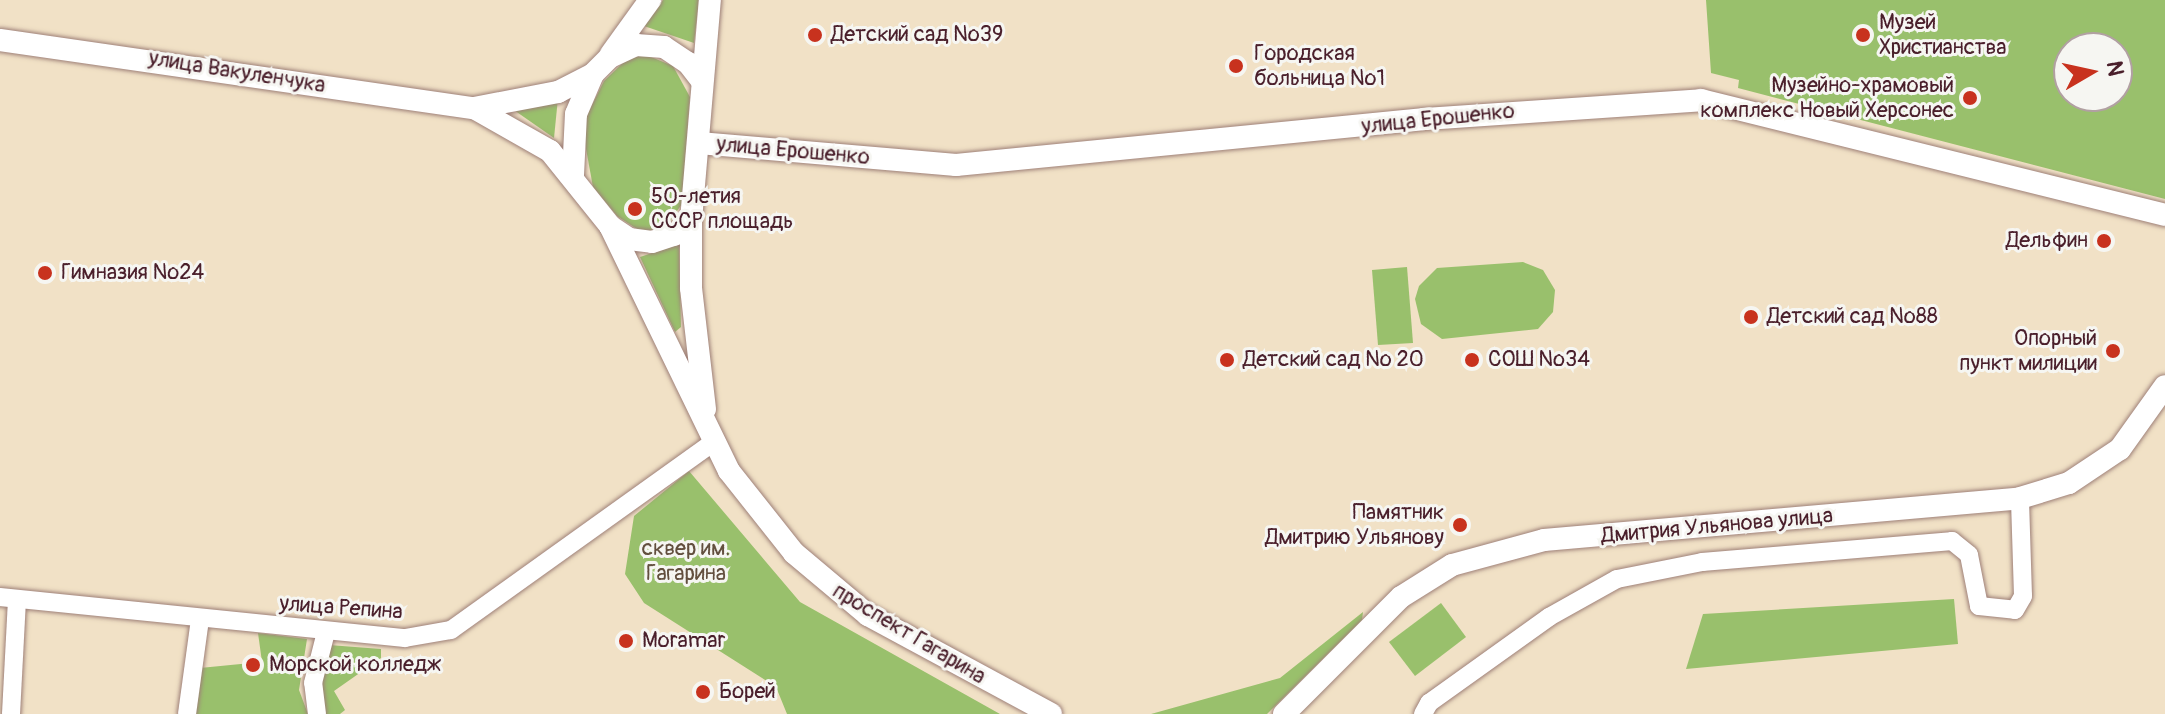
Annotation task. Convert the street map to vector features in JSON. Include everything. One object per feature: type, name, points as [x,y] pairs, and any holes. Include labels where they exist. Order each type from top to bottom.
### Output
[{"type":"main road","points":[[650,0],[610,57],[593,74],[576,114],[573,175],[610,226],[629,239],[652,242],[674,235],[691,220],[710,0]]},
{"type":"main road","name":"улица Вакуленчука","points":[[0,40],[474,108],[530,100],[593,74]]},
{"type":"main road","points":[[610,57],[636,45],[664,47],[688,63],[702,81]]},
{"type":"main road","name":"улица Ерошенко","points":[[699,143],[956,165],[1579,106],[1701,100],[2165,215]]},
{"type":"main road","name":"улица Вакуленчука","points":[[474,108],[528,134],[573,175]]},
{"type":"main road","name":"проспект Гагарина","points":[[691,220],[691,288],[705,414]]},
{"type":"main road","name":"проспект Гагарина","points":[[610,226],[705,414],[715,441],[745,495],[829,587],[909,640],[1051,714]]},
{"type":"main road","name":"Дмитрия Ульянова улица","points":[[1284,714],[1401,597],[1452,565],[1506,548],[2020,498],[2069,483],[2120,449],[2165,386]]},
{"type":"street","name":"улица Репина","points":[[9,599],[405,638],[451,630],[715,441]]},
{"type":"street","points":[[1423,714],[1429,703],[1549,617],[1617,579],[1679,566],[1952,541],[1969,555],[1979,606],[2015,610],[2023,596],[2020,498]]},
{"type":"street","points":[[9,599],[11,714]]},
{"type":"street","points":[[187,714],[200,619]]},
{"type":"street","points":[[317,714],[313,683],[326,632]]},
{"type":"green space","points":[[663,0],[699,0],[694,43],[644,26]]},
{"type":"green space","name":"Музейно-храмовый комплекс Новый Херсонес","points":[[1706,0],[2165,0],[2165,199],[1738,88],[1739,80],[1711,73]]},
{"type":"green space","points":[[644,54],[673,66],[690,97],[682,204],[667,225],[643,233],[617,216],[593,187],[584,138],[586,117],[604,81],[628,58]]},
{"type":"green space","points":[[558,98],[554,138],[511,108]]},
{"type":"green space","points":[[679,244],[681,327],[675,332],[640,257]]},
{"type":"green space","points":[[1523,262],[1543,270],[1555,290],[1553,312],[1538,329],[1442,339],[1421,324],[1415,299],[1419,286],[1437,268]]},
{"type":"green space","points":[[1407,267],[1413,343],[1378,345],[1372,270]]},
{"type":"green space","name":"сквер им. Гагарина","points":[[689,471],[800,602],[1000,714],[787,714],[776,687],[644,603],[625,574],[634,516]]},
{"type":"green space","points":[[1954,599],[1958,644],[1686,669],[1703,614]]},
{"type":"green space","points":[[1441,603],[1466,637],[1415,676],[1389,642]]},
{"type":"green space","points":[[1363,612],[1362,620],[1267,714],[1151,714],[1280,678]]},
{"type":"green space","name":"Морской колледж","points":[[258,633],[307,639],[299,690],[308,714],[194,714],[200,668],[262,662]]},
{"type":"green space","points":[[329,645],[381,649],[381,658],[334,691],[345,710],[340,714],[323,714],[320,681]]},
{"type":"place","name":"Детский сад №39","points":[[815,35]]},
{"type":"place","name":"Музей Христианства","points":[[1863,35]]},
{"type":"place","name":"Городская больница №1","points":[[1236,66]]},
{"type":"place","name":"Музейно-храмовый комплекс Новый Херсонес","points":[[1970,98]]},
{"type":"place","name":"50-летия СССР площадь","points":[[635,209]]},
{"type":"place","name":"Дельфин","points":[[2104,241]]},
{"type":"place","name":"Гимназия №24","points":[[45,273]]},
{"type":"place","name":"Детский сад №88","points":[[1751,317]]},
{"type":"place","name":"Опорный пункт милиции","points":[[2113,351]]},
{"type":"place","name":"Детский сад № 20","points":[[1227,360]]},
{"type":"place","name":"СОШ №34","points":[[1472,360]]},
{"type":"place","name":"Памятник Дмитрию Ульянову","points":[[1460,525]]},
{"type":"place","name":"Moramar","points":[[626,641]]},
{"type":"place","name":"Морской колледж","points":[[253,665]]},
{"type":"place","name":"Борей","points":[[703,692]]}]
